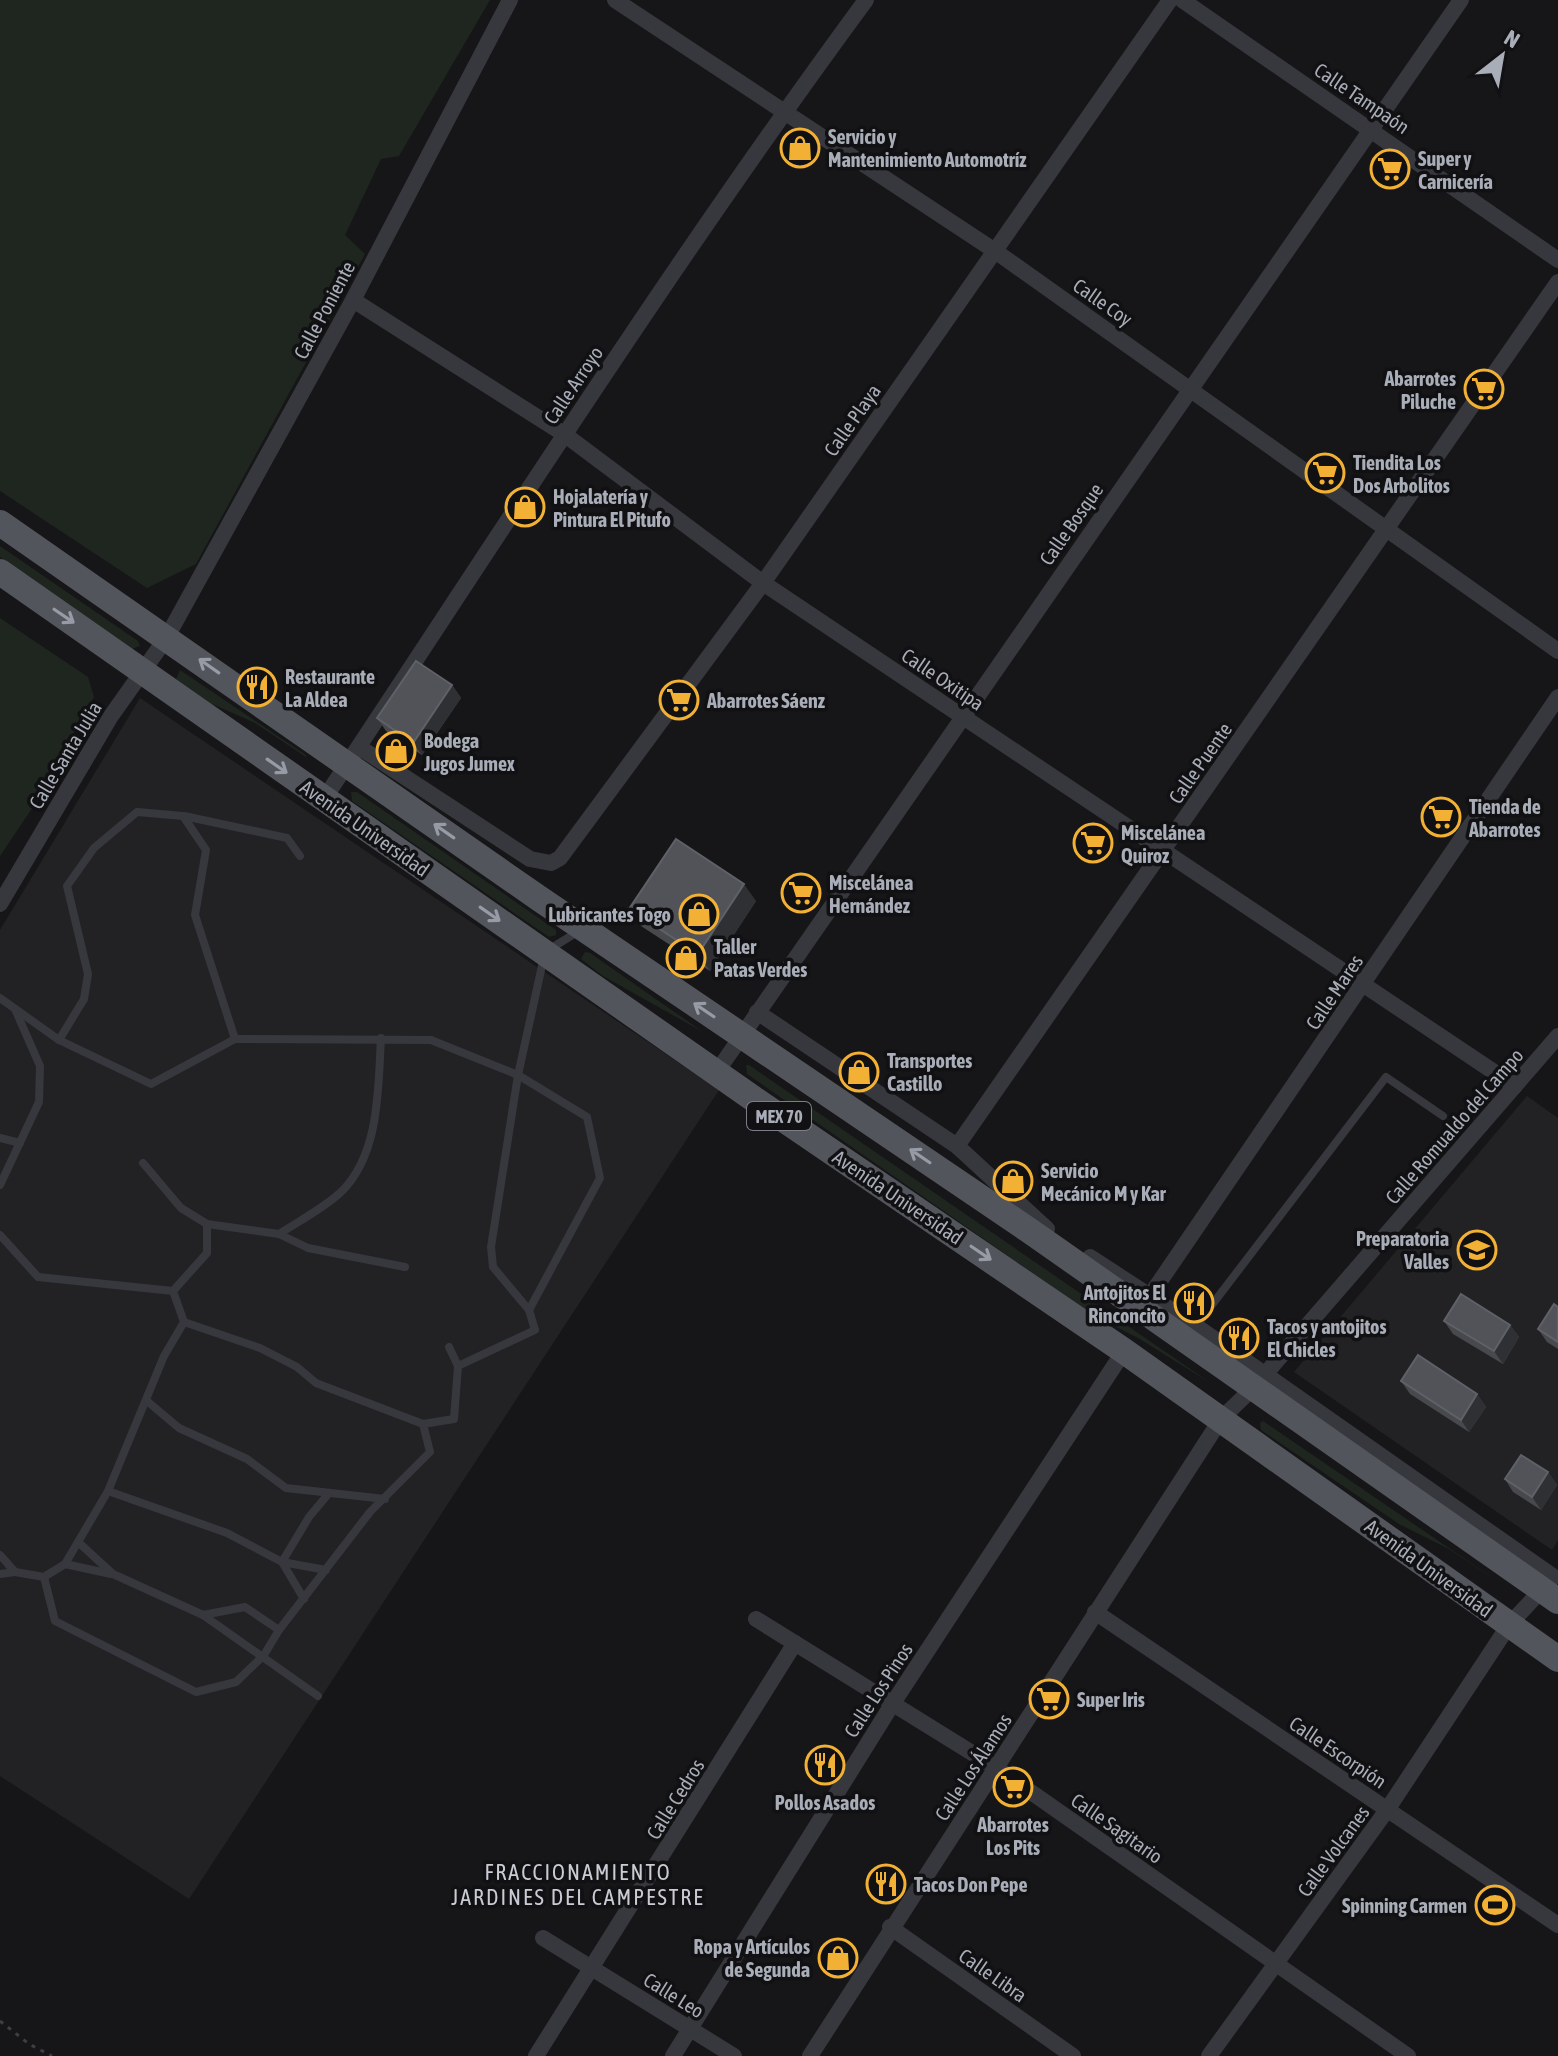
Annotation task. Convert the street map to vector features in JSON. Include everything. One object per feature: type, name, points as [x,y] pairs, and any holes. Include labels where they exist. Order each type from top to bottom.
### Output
[{"type":"main road","name":"MEX 70","points":[[0,523],[167,637],[354,755],[584,929],[1190,1333],[1553,1585]]},
{"type":"main road","name":"Avenida Universidad","points":[[0,572],[716,1073],[1124,1351],[1558,1659]]},
{"type":"street","name":"Calle Poniente","points":[[143,670],[167,637],[353,300],[510,0]]},
{"type":"street","name":"Calle Coy","points":[[615,0],[995,251],[1191,387],[1558,651]]},
{"type":"street","name":"Calle Arroyo","points":[[324,799],[564,434],[783,113],[866,0]]},
{"type":"street","name":"Calle Playa","points":[[354,755],[530,859],[551,863],[560,858],[763,583],[1170,0]]},
{"type":"street","name":"Calle Tampaón","points":[[1182,0],[1372,128],[1558,260]]},
{"type":"street","name":"Calle Bosque","points":[[716,1073],[961,715],[1461,0]]},
{"type":"street","name":"Calle Puente","points":[[957,1146],[1558,282]]},
{"type":"street","name":"Calle Oxitipa","points":[[353,300],[564,434],[763,583],[1515,1086]]},
{"type":"street","name":"Calle Santa Julia","points":[[0,904],[111,716],[143,670]]},
{"type":"street","name":"Calle Mares","points":[[1145,1304],[1558,697]]},
{"type":"street","points":[[757,1012],[957,1146],[1036,1221],[1145,1304]]},
{"type":"street","name":"Calle Romualdo del Campo","points":[[1221,1419],[1259,1382],[1558,1036]]},
{"type":"street","name":"Calle Los Pinos","points":[[673,2056],[893,1703],[1124,1351]]},
{"type":"street","name":"Calle Los Álamos","points":[[810,2056],[890,1927],[998,1769],[1095,1612],[1221,1419]]},
{"type":"street","name":"Calle Volcanes","points":[[1209,2056],[1387,1810],[1509,1625],[1553,1585]]},
{"type":"street","name":"Calle Escorpión","points":[[1095,1612],[1558,1925]]},
{"type":"street","name":"Calle Sagitario","points":[[756,1619],[998,1769],[1408,2056]]},
{"type":"street","name":"Calle Cedros","points":[[536,2056],[795,1643]]},
{"type":"street","name":"Calle Libra","points":[[890,1927],[1073,2056]]},
{"type":"street","name":"Calle Leo","points":[[543,1938],[734,2056]]},
{"type":"lane","points":[[59,1040],[84,999],[88,974],[67,886],[94,848],[137,812],[183,816],[287,838],[300,856]]},
{"type":"lane","points":[[183,816],[206,850],[195,915],[235,1039]]},
{"type":"lane","points":[[458,1366],[535,1330],[529,1310],[493,1267],[491,1247],[518,1075],[545,952],[584,929]]},
{"type":"lane","points":[[0,998],[59,1040],[151,1084],[235,1039],[431,1040],[518,1075],[587,1117],[600,1178],[529,1310]]},
{"type":"lane","points":[[0,1185],[39,1102],[40,1066],[15,1008]]},
{"type":"lane","points":[[279,1234],[342,1191],[360,1161],[376,1119],[381,1038]]},
{"type":"lane","points":[[1190,1333],[1386,1077],[1443,1116]]},
{"type":"lane","points":[[0,1138],[20,1143]]},
{"type":"lane","points":[[143,1163],[181,1208],[207,1224],[279,1234],[308,1248],[405,1267]]},
{"type":"lane","points":[[173,1291],[207,1253],[207,1224]]},
{"type":"lane","points":[[0,1235],[38,1277],[173,1291]]},
{"type":"lane","points":[[173,1291],[184,1322]]},
{"type":"lane","points":[[0,1574],[15,1572],[44,1577],[65,1564],[108,1491],[164,1356],[184,1322]]},
{"type":"lane","points":[[184,1322],[260,1348],[297,1367],[316,1383],[423,1424],[454,1419],[458,1366],[449,1347]]},
{"type":"lane","points":[[147,1401],[179,1428],[247,1459],[286,1488],[385,1499]]},
{"type":"lane","points":[[44,1577],[55,1621],[196,1692],[236,1682],[264,1655],[279,1630],[370,1512],[430,1452],[423,1424]]},
{"type":"lane","points":[[108,1491],[227,1533],[282,1562],[326,1570]]},
{"type":"lane","points":[[282,1562],[309,1517],[329,1493]]},
{"type":"lane","points":[[78,1542],[113,1574]]},
{"type":"lane","points":[[0,1555],[15,1572]]},
{"type":"lane","points":[[282,1562],[304,1599]]},
{"type":"lane","points":[[65,1564],[113,1574],[203,1615],[264,1655],[318,1696]]},
{"type":"lane","points":[[203,1615],[245,1607],[279,1630]]},
{"type":"path","points":[[0,2021],[29,2044],[52,2056]]},
{"type":"shaded area","points":[[0,0],[490,0],[399,156],[381,159],[345,235],[365,254],[196,564],[147,588],[0,491]]},
{"type":"shaded area","points":[[0,546],[138,641],[140,646],[132,649],[0,557]]},
{"type":"shaded area","points":[[0,618],[88,677],[94,697],[33,807],[0,856]]},
{"type":"shaded area","points":[[180,670],[306,757],[255,723],[210,703],[176,679]]},
{"type":"shaded area","points":[[140,698],[719,1090],[189,1899],[0,1776],[0,930]]},
{"type":"shaded area","points":[[351,792],[357,792],[556,930],[556,935],[549,937],[352,801]]},
{"type":"shaded area","points":[[585,952],[703,1032],[603,976],[581,959]]},
{"type":"shaded area","points":[[746,1065],[1212,1384],[1138,1338],[1093,1315],[747,1074]]},
{"type":"shaded area","name":"Preparatoria Valles","points":[[1527,1096],[1558,1118],[1558,1540],[1552,1550],[1294,1372]]},
{"type":"shaded area","points":[[1263,1421],[1506,1587],[1449,1549],[1399,1524],[1261,1430],[1260,1423]]},
{"type":"building","points":[[416,661],[452,685],[413,743],[377,718]]},
{"type":"building","name":"Lubricantes Togo","points":[[676,839],[744,884],[698,954],[629,909]]},
{"type":"building","points":[[1461,1294],[1510,1325],[1494,1351],[1444,1321]]},
{"type":"building","points":[[1554,1304],[1558,1307],[1558,1342],[1538,1329]]},
{"type":"building","points":[[1418,1355],[1477,1394],[1461,1420],[1401,1381]]},
{"type":"building","points":[[1521,1455],[1548,1472],[1532,1497],[1505,1479]]},
{"type":"place","name":"Servicio y Mantenimiento Automotríz","points":[[800,148]]},
{"type":"place","name":"Super y Carnicería","points":[[1390,169]]},
{"type":"place","name":"Abarrotes Piluche","points":[[1484,389]]},
{"type":"place","name":"Tiendita Los Dos Arbolitos","points":[[1325,473]]},
{"type":"place","name":"Hojalatería y Pintura El Pitufo","points":[[525,507]]},
{"type":"place","name":"Restaurante La Aldea","points":[[257,687]]},
{"type":"place","name":"Abarrotes Sáenz","points":[[679,700]]},
{"type":"place","name":"Bodega Jugos Jumex","points":[[396,751]]},
{"type":"place","name":"Tienda de Abarrotes","points":[[1441,817]]},
{"type":"place","name":"Miscelánea Quiroz","points":[[1093,843]]},
{"type":"place","name":"Miscelánea Hernández","points":[[801,893]]},
{"type":"place","name":"Lubricantes Togo","points":[[699,914]]},
{"type":"place","name":"Taller Patas Verdes","points":[[686,958]]},
{"type":"place","name":"Transportes Castillo","points":[[859,1072]]},
{"type":"place","name":"Servicio Mecánico M y Kar","points":[[1013,1181]]},
{"type":"place","name":"Preparatoria Valles","points":[[1477,1250]]},
{"type":"place","name":"Antojitos El Rinconcito","points":[[1194,1303]]},
{"type":"place","name":"Tacos y antojitos El Chicles","points":[[1239,1338]]},
{"type":"place","name":"Super Iris","points":[[1049,1699]]},
{"type":"place","name":"Pollos Asados","points":[[825,1765]]},
{"type":"place","name":"Abarrotes Los Pits","points":[[1013,1787]]},
{"type":"place","name":"Tacos Don Pepe","points":[[886,1884]]},
{"type":"place","name":"Spinning Carmen","points":[[1495,1905]]},
{"type":"place","name":"Ropa y Artículos de Segunda","points":[[838,1958]]},
{"type":"district","name":"FRACCIONAMIENTO JARDINES DEL CAMPESTRE","points":[[578,1884]]}]
